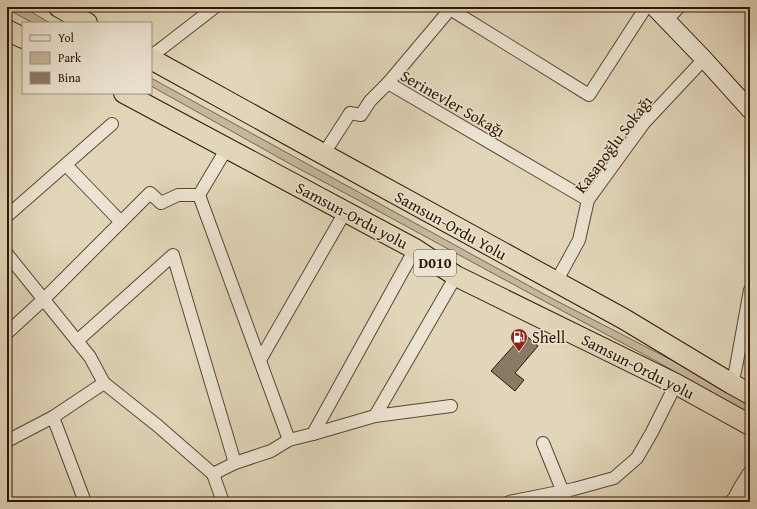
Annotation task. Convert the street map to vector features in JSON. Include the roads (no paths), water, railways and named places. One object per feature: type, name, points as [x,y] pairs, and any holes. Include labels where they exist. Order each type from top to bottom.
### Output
[{"type":"highway","points":[[59,7],[85,22]]},
{"type":"highway","points":[[7,30],[22,38]]},
{"type":"highway","name":"Samsun-Ordu Yolu","points":[[152,58],[323,155],[624,319],[750,394]]},
{"type":"highway","name":"Samsun-Ordu yolu","points":[[126,94],[415,249],[456,276],[676,384],[750,425]]},
{"type":"main road","points":[[654,7],[750,110]]},
{"type":"street","points":[[152,56],[215,7]]},
{"type":"street","points":[[451,8],[589,96],[646,7]]},
{"type":"street","points":[[667,20],[679,7]]},
{"type":"street","name":"Serinevler Sokağı","points":[[451,8],[388,83],[588,200]]},
{"type":"street","name":"Kasapoğlu Sokağı","points":[[556,282],[579,240],[588,200],[644,123],[704,59]]},
{"type":"street","points":[[323,155],[350,113],[361,115],[370,101],[388,83]]},
{"type":"street","points":[[7,216],[112,124]]},
{"type":"street","points":[[199,195],[227,148]]},
{"type":"street","points":[[66,165],[121,222]]},
{"type":"street","points":[[7,333],[44,299],[150,193],[161,203],[178,194],[199,195]]},
{"type":"street","points":[[199,195],[289,440]]},
{"type":"street","points":[[260,360],[345,212]]},
{"type":"street","points":[[313,434],[415,249]]},
{"type":"street","points":[[7,254],[90,358],[104,383],[158,426],[213,474],[223,502]]},
{"type":"street","points":[[77,341],[174,255],[234,463]]},
{"type":"street","points":[[375,416],[456,276]]},
{"type":"street","points":[[732,384],[750,290]]},
{"type":"street","points":[[7,441],[53,417],[104,383]]},
{"type":"street","points":[[510,502],[564,497],[574,489],[614,478],[638,458],[676,384]]},
{"type":"street","points":[[213,474],[234,463],[271,451],[289,440],[375,416],[451,406]]},
{"type":"street","points":[[53,417],[85,502]]},
{"type":"street","points":[[543,443],[564,497]]},
{"type":"street","points":[[739,498],[750,474]]},
{"type":"place","name":"Shell","points":[[519,352]]}]
